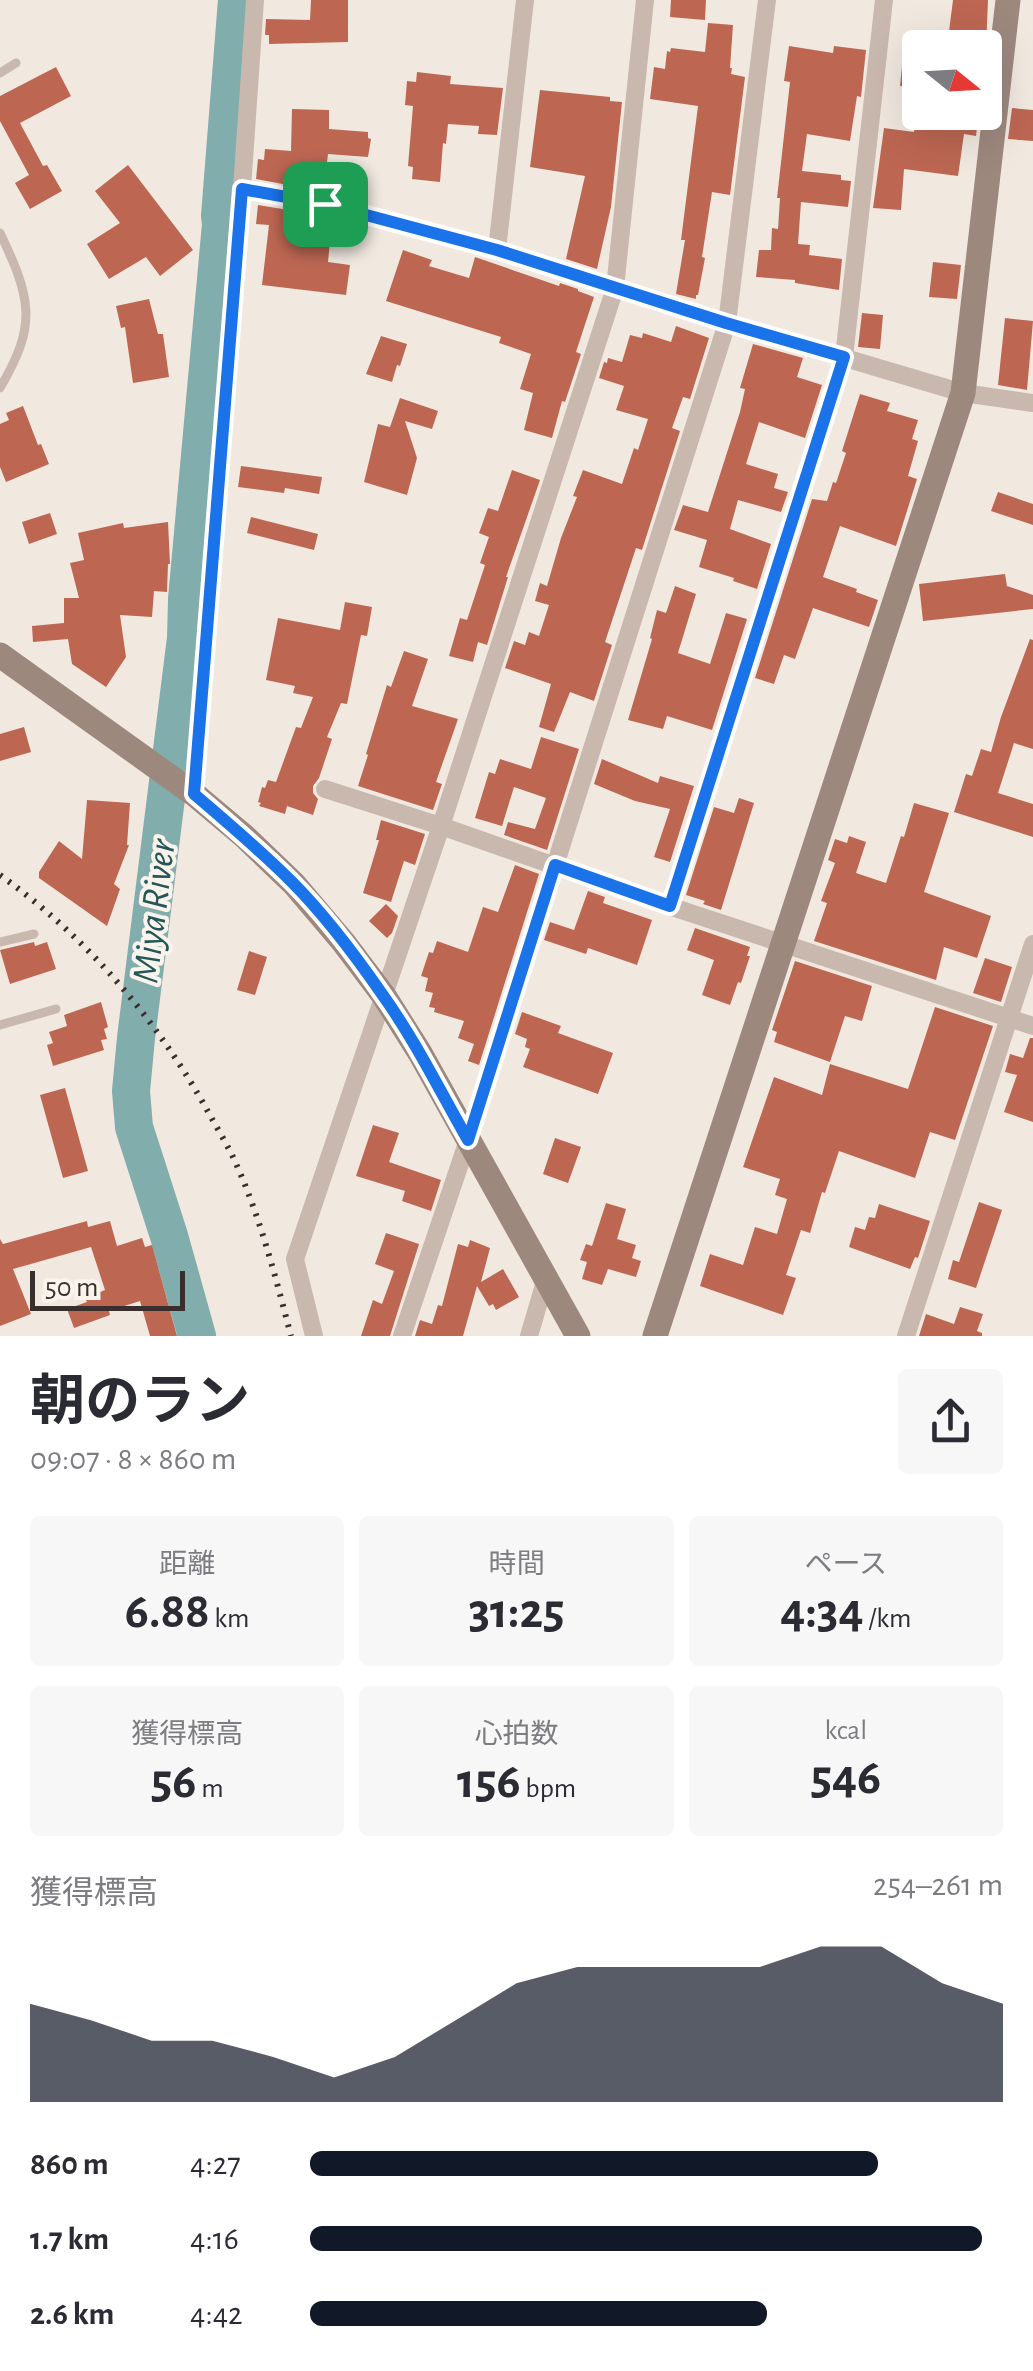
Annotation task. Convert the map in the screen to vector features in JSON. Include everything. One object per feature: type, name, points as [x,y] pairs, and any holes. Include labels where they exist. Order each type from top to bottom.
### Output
[{"type":"street","points":[[188,790],[242,189],[255,0]]},
{"type":"street","points":[[497,250],[525,0]]},
{"type":"street","points":[[314,1336],[294,1259],[441,826],[614,288],[645,0]]},
{"type":"street","points":[[402,1336],[468,1140],[726,323],[766,0]]},
{"type":"street","points":[[670,906],[844,357],[884,0]]},
{"type":"street","points":[[655,1336],[963,393],[1008,0]]},
{"type":"street","points":[[242,189],[325,204],[497,250],[963,393],[1033,404]]},
{"type":"street","points":[[0,655],[188,790],[294,884],[384,996],[420,1053],[578,1336]]},
{"type":"street","points":[[326,789],[1033,1026]]},
{"type":"street","points":[[906,1336],[1033,944]]},
{"type":"street","points":[[529,1336],[546,1278]]},
{"type":"lane","points":[[0,73],[16,63]]},
{"type":"lane","points":[[0,388],[15,363],[26,332],[23,285],[1,238]]},
{"type":"lane","points":[[0,942],[34,934]]},
{"type":"lane","points":[[0,1025],[56,1009]]},
{"type":"building","points":[[311,0],[348,0],[348,42],[269,44],[266,19],[310,20]]},
{"type":"building","points":[[671,0],[706,0],[705,20],[670,17]]},
{"type":"building","points":[[953,0],[988,0],[987,30],[949,30]]},
{"type":"building","points":[[708,23],[733,25],[731,74],[745,77],[730,195],[712,192],[696,299],[676,294],[698,106],[650,99],[654,67],[665,69],[667,51],[671,48],[705,52]]},
{"type":"building","points":[[789,46],[833,53],[834,46],[866,50],[861,97],[857,96],[850,141],[807,134],[802,171],[841,175],[841,180],[851,181],[848,207],[801,202],[798,244],[810,245],[809,255],[842,259],[839,290],[795,280],[756,277],[759,250],[771,250],[772,228],[778,229],[777,198],[790,82],[784,81]]},
{"type":"building","points":[[56,67],[71,96],[20,123],[43,166],[47,165],[62,191],[30,209],[15,183],[29,175],[0,121],[0,96]]},
{"type":"building","points":[[417,72],[451,76],[450,84],[503,88],[497,135],[478,134],[479,126],[448,124],[440,182],[412,179],[413,167],[408,166],[413,106],[405,105],[407,81],[416,82]]},
{"type":"building","points":[[540,90],[610,97],[610,101],[622,102],[611,207],[597,269],[566,259],[585,176],[530,167]]},
{"type":"building","points":[[1012,108],[1033,110],[1033,141],[1008,139]]},
{"type":"building","points":[[292,109],[329,110],[329,129],[368,132],[368,157],[328,154],[325,179],[289,175],[288,185],[256,179],[258,159],[264,160],[265,149],[291,151]]},
{"type":"building","points":[[884,128],[914,132],[977,130],[976,136],[964,134],[958,176],[904,169],[901,210],[873,208]]},
{"type":"building","points":[[128,165],[193,250],[160,276],[146,257],[109,279],[87,244],[120,223],[95,191]]},
{"type":"building","points":[[258,205],[332,219],[328,262],[350,265],[346,295],[262,285],[269,225],[256,224]]},
{"type":"building","points":[[403,250],[432,260],[429,266],[469,278],[475,257],[594,297],[576,352],[581,354],[552,438],[524,430],[533,393],[520,389],[531,354],[499,343],[501,337],[386,301]]},
{"type":"building","points":[[933,262],[961,265],[957,299],[929,297]]},
{"type":"building","points":[[149,299],[158,334],[163,334],[169,377],[133,383],[125,327],[121,328],[116,306]]},
{"type":"building","points":[[862,313],[883,315],[880,349],[858,347]]},
{"type":"building","points":[[1005,318],[1033,321],[1027,390],[998,385]]},
{"type":"building","points":[[676,326],[709,338],[690,399],[683,397],[672,428],[680,431],[642,550],[636,548],[605,642],[612,645],[594,701],[570,692],[554,732],[539,727],[551,684],[505,668],[514,641],[525,645],[529,632],[539,636],[549,605],[535,601],[540,583],[547,586],[583,470],[622,484],[634,448],[638,450],[648,419],[616,410],[624,386],[599,378],[604,362],[608,358],[622,362],[630,335],[642,338],[643,333],[671,342]]},
{"type":"building","points":[[381,336],[407,344],[392,382],[366,374]]},
{"type":"building","points":[[753,344],[803,358],[797,377],[822,385],[805,438],[759,422],[746,464],[778,474],[774,488],[788,492],[781,512],[738,500],[730,529],[771,544],[757,589],[699,567],[707,540],[674,530],[683,505],[708,512],[740,412],[745,389],[740,388]]},
{"type":"building","points":[[860,394],[890,403],[887,411],[918,420],[912,439],[918,441],[908,476],[917,479],[896,546],[840,526],[823,577],[878,600],[869,627],[813,608],[795,659],[784,655],[774,684],[755,678],[812,499],[827,501],[833,482],[836,483]]},
{"type":"building","points":[[400,398],[438,411],[432,429],[405,421],[417,458],[407,495],[364,482],[378,424],[390,427]]},
{"type":"building","points":[[23,406],[49,464],[6,482],[0,467],[0,424],[9,420],[6,413]]},
{"type":"building","points":[[241,466],[322,477],[319,494],[285,488],[284,493],[238,487]]},
{"type":"building","points":[[512,470],[540,480],[487,645],[478,642],[473,662],[449,656],[460,618],[467,620],[485,565],[480,563],[489,537],[479,533],[488,508],[498,511]]},
{"type":"building","points":[[998,492],[1033,504],[1033,525],[991,511]]},
{"type":"building","points":[[50,513],[57,534],[29,544],[22,522]]},
{"type":"building","points":[[251,517],[318,534],[314,550],[247,533]]},
{"type":"building","points":[[168,522],[167,592],[154,591],[152,617],[120,615],[126,657],[106,687],[72,664],[68,639],[33,642],[32,626],[64,623],[64,598],[79,598],[70,563],[84,560],[78,533],[123,523],[124,528]]},
{"type":"building","points":[[1005,574],[1007,586],[1033,595],[1033,609],[923,621],[919,584]]},
{"type":"building","points":[[675,586],[696,594],[678,653],[710,664],[726,613],[747,619],[712,730],[667,716],[663,729],[628,720],[657,610],[666,613]]},
{"type":"building","points":[[345,602],[372,607],[367,636],[361,635],[347,704],[341,703],[327,737],[332,739],[319,778],[313,786],[318,799],[313,815],[287,806],[285,814],[259,806],[262,787],[268,780],[276,782],[296,727],[301,728],[313,697],[293,693],[295,686],[266,680],[278,618],[340,630]]},
{"type":"building","points":[[1030,639],[1033,749],[1014,743],[998,793],[1033,804],[1033,837],[954,812],[966,774],[972,776],[981,749],[991,752]]},
{"type":"building","points":[[404,651],[428,659],[412,706],[458,719],[436,782],[442,784],[433,810],[358,786],[387,685],[391,687]]},
{"type":"building","points":[[24,727],[31,752],[0,761],[0,734]]},
{"type":"building","points":[[541,737],[579,749],[547,850],[504,835],[508,822],[535,829],[546,798],[514,787],[502,826],[475,818],[489,772],[495,774],[500,759],[531,769]]},
{"type":"building","points":[[602,759],[658,783],[660,776],[694,786],[670,862],[654,857],[670,809],[635,801],[594,784]]},
{"type":"building","points":[[739,798],[754,803],[721,910],[686,895],[714,807],[734,813]]},
{"type":"building","points":[[87,800],[130,803],[129,845],[114,884],[120,889],[107,926],[39,878],[59,841],[82,859]]},
{"type":"building","points":[[914,803],[949,813],[924,892],[991,916],[977,958],[944,947],[936,980],[814,941],[827,903],[821,901],[835,863],[828,860],[835,839],[847,843],[849,836],[866,842],[856,873],[886,883]]},
{"type":"building","points":[[381,820],[425,834],[415,865],[404,861],[391,902],[363,893]]},
{"type":"building","points":[[515,865],[539,874],[479,1065],[468,1061],[474,1044],[458,1038],[464,1021],[429,1007],[433,993],[425,991],[428,978],[421,976],[437,941],[468,952],[483,907],[498,912]]},
{"type":"building","points":[[588,891],[605,897],[603,903],[652,920],[637,965],[588,948],[586,954],[544,940],[550,922],[574,930]]},
{"type":"building","points":[[386,904],[398,916],[387,938],[369,921]]},
{"type":"building","points":[[695,928],[750,947],[741,983],[738,982],[730,1005],[702,995],[714,960],[687,950]]},
{"type":"building","points":[[34,942],[35,946],[47,942],[56,969],[10,984],[0,950]]},
{"type":"building","points":[[249,951],[267,957],[255,995],[237,990]]},
{"type":"building","points":[[985,958],[1012,967],[1001,1002],[973,993]]},
{"type":"building","points":[[795,961],[872,986],[862,1021],[845,1016],[830,1062],[774,1042],[777,1032],[772,1030]]},
{"type":"building","points":[[101,1002],[108,1027],[104,1029],[107,1039],[101,1040],[104,1050],[53,1066],[47,1045],[53,1043],[49,1032],[67,1026],[64,1015]]},
{"type":"building","points":[[935,1007],[993,1026],[955,1140],[930,1132],[915,1178],[839,1151],[810,1233],[801,1230],[786,1275],[796,1278],[783,1315],[700,1286],[710,1254],[743,1265],[755,1227],[777,1234],[787,1199],[775,1195],[780,1179],[743,1167],[774,1077],[822,1095],[830,1064],[908,1089]]},
{"type":"building","points":[[522,1012],[561,1026],[558,1033],[613,1053],[598,1094],[523,1067],[530,1049],[525,1047],[527,1039],[515,1034]]},
{"type":"building","points":[[1030,1038],[1033,1122],[1004,1112],[1017,1075],[1005,1072],[1010,1054],[1023,1058]]},
{"type":"building","points":[[65,1088],[88,1171],[63,1178],[40,1095]]},
{"type":"building","points":[[373,1125],[399,1133],[389,1162],[441,1180],[431,1211],[402,1201],[405,1191],[356,1176]]},
{"type":"building","points":[[555,1138],[581,1147],[568,1183],[543,1174]]},
{"type":"building","points":[[979,1202],[1002,1210],[976,1288],[948,1279],[953,1260],[959,1262]]},
{"type":"building","points":[[606,1203],[626,1209],[617,1239],[636,1245],[632,1258],[641,1261],[636,1277],[608,1269],[602,1285],[582,1279],[587,1262],[580,1260],[586,1244],[592,1246]]},
{"type":"building","points":[[879,1204],[930,1221],[918,1258],[915,1257],[910,1269],[849,1247],[855,1227],[865,1230],[869,1217],[875,1218]]},
{"type":"building","points":[[87,1221],[88,1227],[110,1221],[117,1246],[142,1238],[145,1247],[152,1245],[177,1336],[150,1336],[140,1301],[74,1328],[67,1309],[105,1290],[91,1247],[13,1269],[31,1314],[0,1326],[0,1239],[3,1244]]},
{"type":"building","points":[[386,1233],[419,1244],[390,1336],[361,1336],[373,1300],[382,1304],[394,1271],[375,1264]]},
{"type":"building","points":[[470,1240],[490,1248],[481,1282],[503,1269],[519,1297],[496,1310],[493,1304],[489,1306],[477,1286],[463,1336],[415,1336],[420,1320],[432,1324],[438,1305],[442,1306],[458,1244],[468,1247]]},
{"type":"building","points":[[960,1307],[983,1314],[977,1331],[982,1336],[919,1336],[926,1314],[954,1324]]},
{"type":"waterway","name":"Miya River","points":[[197,1336],[134,1127],[131,1091],[186,638],[237,0]]},
{"type":"railway","points":[[0,875],[61,925],[116,980],[186,1074],[242,1177],[266,1244],[291,1336]]},
{"type":"route","points":[[242,189],[325,204],[502,252],[844,357],[670,906],[555,865],[468,1140],[420,1053],[344,943],[294,884],[194,794],[242,189]]}]
